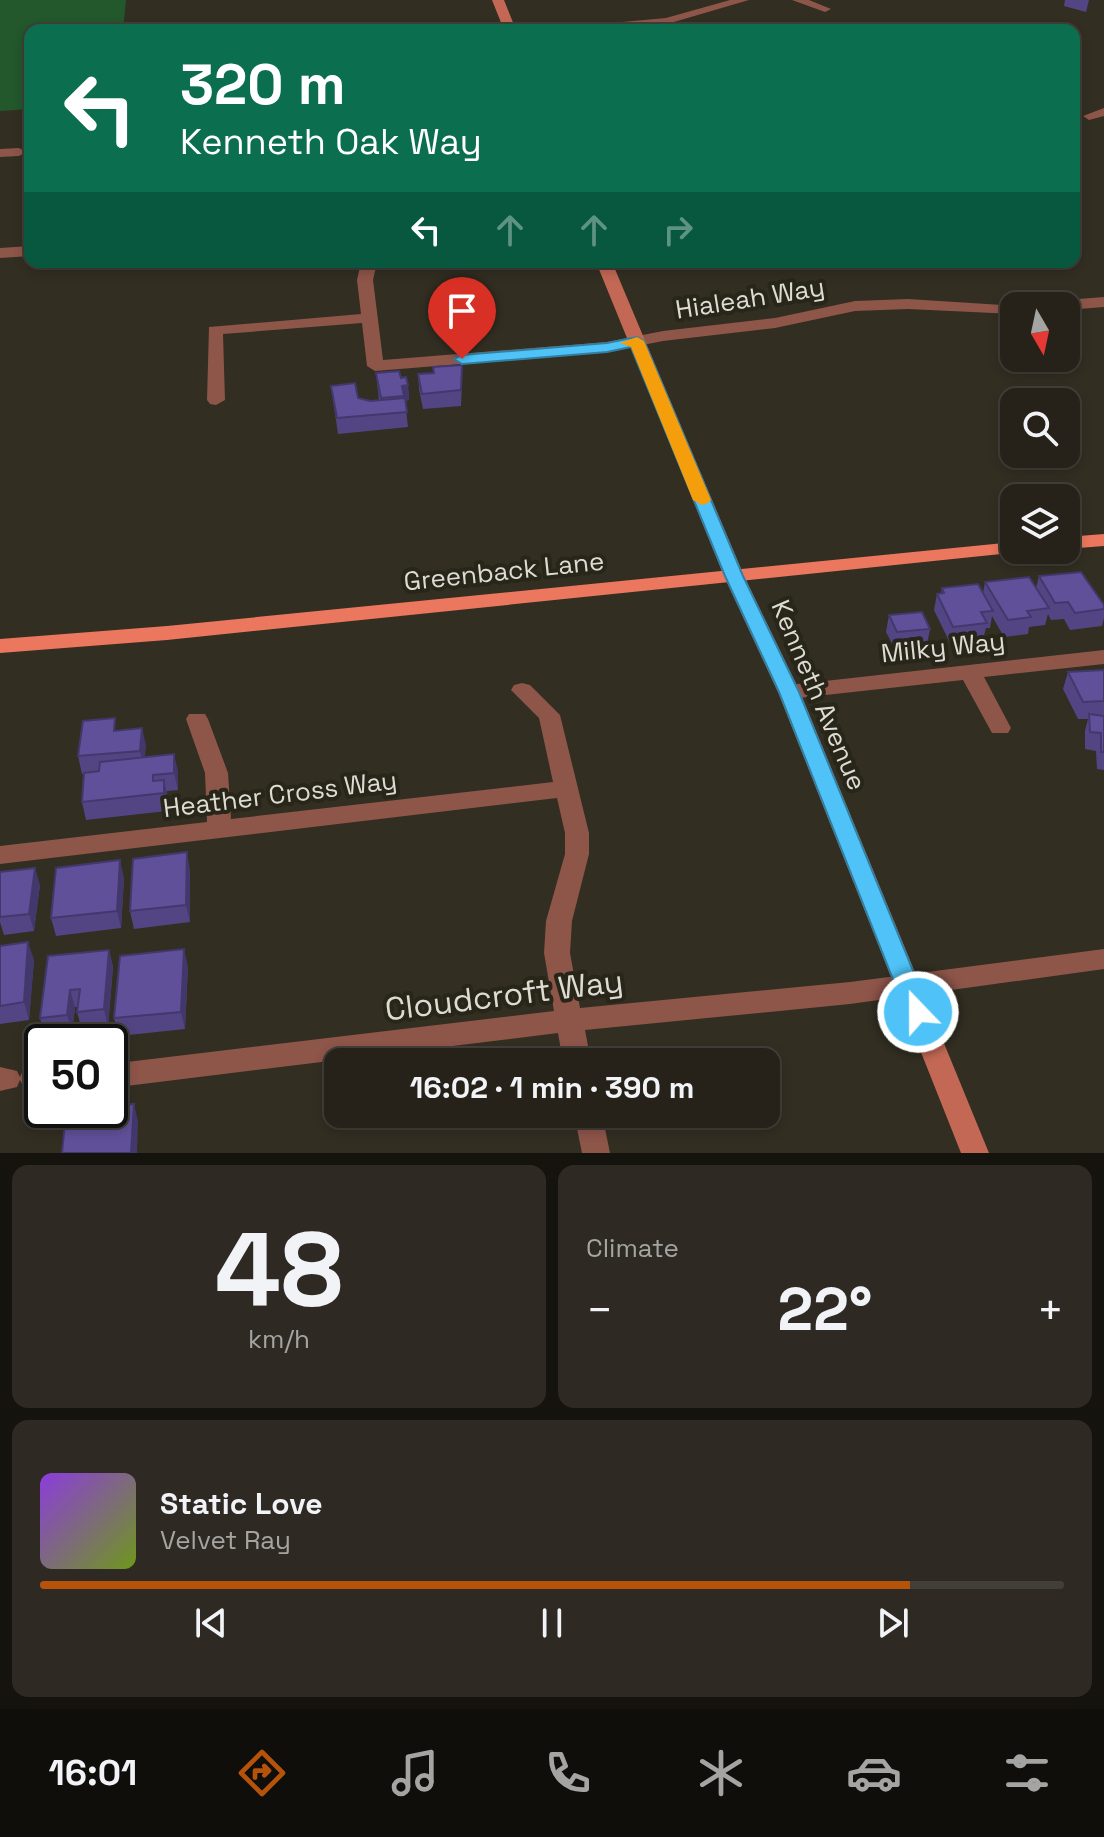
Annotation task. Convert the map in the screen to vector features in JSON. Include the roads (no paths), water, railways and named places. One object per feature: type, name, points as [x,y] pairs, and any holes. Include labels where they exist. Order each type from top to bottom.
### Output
[{"type":"main road","points":[[498,0],[508,24]]},
{"type":"main road","name":"Kenneth Avenue","points":[[607,268],[734,576],[789,692],[975,1153]]},
{"type":"main road","points":[[1080,542],[1104,540]]},
{"type":"main road","name":"Greenback Lane","points":[[0,646],[167,633],[1000,549]]},
{"type":"street","points":[[634,24],[667,21],[743,0]]},
{"type":"street","points":[[798,0],[825,9]]},
{"type":"street","points":[[1089,116],[1104,112]]},
{"type":"street","points":[[0,153],[19,152]]},
{"type":"street","points":[[0,253],[24,251]]},
{"type":"street","points":[[216,400],[215,330],[369,318],[365,280],[368,268]]},
{"type":"street","points":[[1080,304],[1104,302]]},
{"type":"street","name":"Hialeah Way","points":[[369,318],[375,366],[607,347],[751,327],[855,306],[908,304],[1000,308]]},
{"type":"street","name":"Milky Way","points":[[789,692],[1104,657]]},
{"type":"street","points":[[970,672],[1000,728]]},
{"type":"street","points":[[522,690],[549,715],[577,833],[577,854],[559,921],[557,953],[574,1048]]},
{"type":"street","points":[[197,719],[214,755],[220,782],[219,831]]},
{"type":"street","name":"Heather Cross Way","points":[[0,855],[567,789]]},
{"type":"street","name":"Cloudcroft Way","points":[[128,1074],[683,1007],[850,993],[1104,959]]},
{"type":"street","points":[[591,1128],[596,1153]]}]
